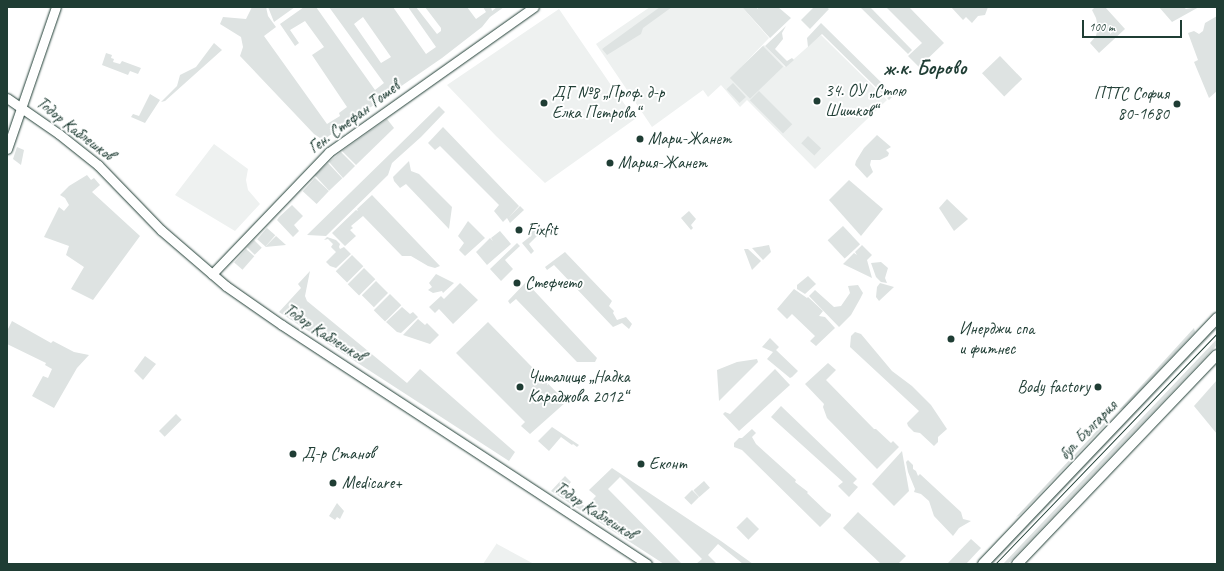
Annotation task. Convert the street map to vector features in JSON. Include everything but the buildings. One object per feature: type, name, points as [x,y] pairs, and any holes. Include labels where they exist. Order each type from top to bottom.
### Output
[{"type":"main road","points":[[7,149],[56,7]]},
{"type":"main road","name":"Ген. Стефан Тошев","points":[[212,274],[330,152],[534,7]]},
{"type":"main road","name":"Тодор Каблешков","points":[[7,98],[59,134],[98,165],[161,230],[212,274],[282,325],[647,564]]},
{"type":"main road","name":"бул. България","points":[[983,564],[1217,318]]},
{"type":"main road","points":[[1018,564],[1217,355]]},
{"type":"shaded area","points":[[252,7],[266,7],[268,16],[276,27],[264,36],[327,124],[340,116],[339,113],[347,107],[312,55],[324,47],[305,21],[290,30],[299,43],[295,46],[280,24],[304,7],[316,7],[375,90],[384,83],[329,7],[393,7],[426,54],[436,47],[408,7],[416,7],[437,34],[441,31],[441,28],[425,7],[467,7],[476,19],[486,12],[483,7],[491,7],[492,11],[497,7],[504,7],[490,17],[482,27],[442,58],[323,140],[314,134],[240,56],[243,47],[241,37],[220,24],[223,17],[246,19]],"holes":[[[363,17],[391,57],[381,63],[354,24]]]},
{"type":"shaded area","points":[[268,7],[295,7],[274,22]]},
{"type":"shaded area","points":[[650,7],[742,7],[769,38],[743,65],[764,45],[785,67],[821,35],[887,100],[815,169],[747,100],[740,107],[721,85],[708,97],[703,90],[652,127],[596,44]]},
{"type":"shaded area","points":[[660,7],[672,7],[643,28],[641,34],[607,55],[602,49]]},
{"type":"shaded area","points":[[742,7],[756,7],[758,9],[758,7],[778,7],[791,18],[770,38]]},
{"type":"shaded area","points":[[814,7],[826,7],[829,9],[810,29],[801,20]]},
{"type":"shaded area","points":[[860,7],[870,7],[912,50],[908,54]]},
{"type":"shaded area","points":[[886,7],[909,7],[944,43],[919,67],[908,56],[922,43]]},
{"type":"shaded area","points":[[951,7],[988,7],[985,15],[978,16],[972,23],[966,17],[963,20]]},
{"type":"shaded area","points":[[1095,7],[1105,7],[1125,29],[1099,53],[1090,43],[1096,36],[1098,27],[1092,10]]},
{"type":"shaded area","points":[[1159,7],[1183,7],[1186,9],[1199,7],[1172,22]]},
{"type":"shaded area","name":"ДГ №8 „Проф. д-р Елка Петрова“","points":[[559,9],[613,88],[608,91],[610,95],[616,92],[635,119],[545,183],[496,136],[447,85]]},
{"type":"shaded area","points":[[1217,16],[1217,91],[1209,98],[1194,62],[1198,60],[1188,33],[1194,31],[1199,34],[1203,31],[1205,23]]},
{"type":"shaded area","points":[[821,23],[894,95],[889,100],[822,34],[808,47],[807,38]]},
{"type":"shaded area","points":[[786,26],[782,33],[783,39],[775,49],[787,61],[792,58],[794,60],[786,67],[765,46]]},
{"type":"shaded area","points":[[214,43],[222,50],[165,101],[161,102],[177,86],[180,75],[196,67]]},
{"type":"shaded area","points":[[763,46],[783,67],[750,99],[730,78]]},
{"type":"shaded area","points":[[106,53],[112,55],[111,58],[114,59],[113,62],[120,64],[122,61],[141,68],[138,74],[130,71],[128,75],[102,65]]},
{"type":"shaded area","points":[[1000,56],[1022,79],[1004,96],[982,73]]},
{"type":"shaded area","points":[[733,83],[746,97],[739,103],[726,89]]},
{"type":"shaded area","points":[[759,91],[792,124],[783,133],[750,100]]},
{"type":"shaded area","points":[[150,94],[160,100],[145,123],[131,117],[133,114],[139,116]]},
{"type":"shaded area","points":[[439,106],[445,112],[421,137],[392,163],[388,175],[326,236],[307,235]]},
{"type":"shaded area","points":[[387,119],[394,128],[356,165],[342,151]]},
{"type":"shaded area","points":[[443,127],[519,206],[509,217],[520,206],[524,210],[510,223],[507,218],[503,222],[494,211],[499,205],[440,146],[435,150],[428,143]]},
{"type":"shaded area","points":[[877,135],[891,147],[886,150],[889,153],[888,156],[880,160],[871,160],[870,165],[873,172],[867,178],[855,165],[864,148]]},
{"type":"shaded area","points":[[808,136],[821,148],[814,156],[801,143]]},
{"type":"shaded area","points":[[214,144],[248,169],[246,180],[248,190],[260,204],[235,231],[175,195]]},
{"type":"shaded area","points":[[17,147],[24,150],[21,165],[13,159]]},
{"type":"shaded area","points":[[341,152],[355,166],[343,178],[329,162]]},
{"type":"shaded area","points":[[409,161],[411,171],[419,174],[452,207],[449,229],[406,184],[400,188],[394,181],[393,177]]},
{"type":"shaded area","points":[[328,163],[342,178],[329,191],[315,175]]},
{"type":"shaded area","points":[[87,175],[91,180],[94,178],[100,185],[92,192],[140,236],[93,300],[71,289],[84,267],[66,255],[69,246],[44,237],[59,207],[64,211],[69,205],[65,198],[60,195],[69,186]]},
{"type":"shaded area","points":[[315,178],[329,191],[317,204],[303,191]]},
{"type":"shaded area","points":[[849,180],[883,209],[861,236],[829,200]]},
{"type":"shaded area","points":[[372,195],[440,266],[435,268],[428,266],[411,256],[402,256],[363,216],[351,226],[353,228],[350,230],[356,236],[345,246],[332,233],[356,210],[358,211],[357,209]]},
{"type":"shaded area","points":[[947,199],[968,219],[954,231],[939,208]]},
{"type":"shaded area","points":[[292,205],[303,216],[294,225],[299,231],[293,237],[277,220]]},
{"type":"shaded area","points":[[689,211],[696,219],[691,225],[693,228],[691,230],[681,218]]},
{"type":"shaded area","points":[[468,221],[485,238],[465,256],[459,250],[464,243],[458,236]]},
{"type":"shaded area","points":[[538,225],[543,230],[529,244],[534,251],[531,254],[522,243],[532,235],[529,232]]},
{"type":"shaded area","points":[[843,226],[860,244],[845,259],[828,240]]},
{"type":"shaded area","points":[[267,228],[275,235],[265,247],[257,239]]},
{"type":"shaded area","points":[[500,231],[511,244],[487,265],[476,252],[490,238],[493,241],[491,238]]},
{"type":"shaded area","points":[[276,236],[286,245],[265,247]]},
{"type":"shaded area","points":[[327,237],[336,240],[340,244],[340,249],[344,247],[351,254],[336,268],[330,266],[326,262],[336,252],[331,247],[333,244],[328,239],[324,240]]},
{"type":"shaded area","points":[[254,240],[262,248],[255,255],[247,247]]},
{"type":"shaded area","points":[[517,243],[520,246],[505,260],[513,269],[501,281],[490,269]]},
{"type":"shaded area","points":[[769,245],[771,252],[763,260],[752,248]]},
{"type":"shaded area","points":[[862,245],[872,255],[867,260],[872,278],[843,264],[854,253],[857,255],[855,252]]},
{"type":"shaded area","points":[[246,249],[254,256],[242,270],[234,263]]},
{"type":"shaded area","points":[[744,249],[748,249],[761,261],[752,270]]},
{"type":"shaded area","points":[[565,252],[612,301],[609,306],[614,311],[613,313],[617,320],[626,317],[632,324],[629,329],[622,323],[613,327],[554,265],[547,270],[545,267]]},
{"type":"shaded area","points":[[352,255],[363,266],[347,283],[336,271]]},
{"type":"shaded area","points":[[881,262],[888,268],[885,278],[887,283],[881,282],[876,277],[871,263]]},
{"type":"shaded area","points":[[364,268],[375,279],[359,296],[348,284]]},
{"type":"shaded area","points":[[310,271],[305,296],[307,301],[407,383],[420,369],[515,452],[509,461],[279,312],[301,288],[298,284]]},
{"type":"shaded area","points":[[436,274],[454,283],[443,293],[442,291],[433,293],[428,290],[432,287],[429,283]]},
{"type":"shaded area","points":[[808,276],[816,284],[805,294],[797,289],[797,285]]},
{"type":"shaded area","points":[[376,281],[388,293],[374,307],[362,295]]},
{"type":"shaded area","points":[[526,282],[597,358],[595,362],[577,362],[516,299],[510,304],[508,301]]},
{"type":"shaded area","points":[[460,283],[478,300],[453,324],[439,309],[435,313],[429,307],[441,296],[444,299]]},
{"type":"shaded area","points":[[880,283],[894,287],[879,301],[876,297],[877,287]]},
{"type":"shaded area","points":[[858,285],[863,293],[851,315],[839,327],[809,296],[815,290],[834,307],[841,306],[850,293],[848,286]]},
{"type":"shaded area","points":[[794,289],[807,298],[808,297],[823,311],[819,316],[825,317],[835,328],[816,346],[810,341],[815,336],[792,314],[787,319],[777,309]]},
{"type":"shaded area","points":[[390,294],[401,305],[385,322],[374,310]]},
{"type":"shaded area","points":[[402,307],[410,314],[413,312],[418,317],[401,333],[397,332],[386,322]]},
{"type":"shaded area","points":[[418,319],[425,325],[427,323],[439,335],[430,344],[403,335]]},
{"type":"shaded area","points":[[12,321],[51,343],[53,341],[74,352],[89,355],[77,368],[54,408],[32,396],[43,376],[48,378],[52,369],[45,365],[46,363],[7,344],[7,331]]},
{"type":"shaded area","points":[[488,322],[566,402],[530,434],[521,426],[525,422],[456,353]]},
{"type":"shaded area","points":[[1217,325],[1217,329],[993,564],[989,564]]},
{"type":"shaded area","points":[[1194,328],[1195,332],[1124,408],[1119,410]]},
{"type":"shaded area","points":[[855,332],[861,334],[892,371],[912,386],[931,405],[947,429],[938,437],[938,442],[934,446],[920,433],[914,432],[908,426],[907,423],[919,411],[850,347],[851,336]]},
{"type":"shaded area","points":[[770,338],[779,347],[776,350],[798,371],[792,377],[790,378],[767,359],[773,352],[762,347]]},
{"type":"shaded area","points":[[1217,339],[1217,345],[1008,564],[1003,564]]},
{"type":"shaded area","points":[[145,356],[156,364],[143,380],[134,371]]},
{"type":"shaded area","points":[[757,359],[758,362],[719,401],[717,370],[737,362]]},
{"type":"shaded area","points":[[828,363],[836,370],[826,380],[874,429],[876,429],[891,443],[893,441],[899,447],[877,469],[827,418],[823,407],[824,404],[805,384]]},
{"type":"shaded area","points":[[775,369],[790,385],[739,431],[723,414],[725,412],[730,414]]},
{"type":"shaded area","points":[[1217,380],[1217,434],[1194,406]]},
{"type":"shaded area","points":[[781,406],[857,479],[853,483],[858,487],[849,497],[838,486],[843,482],[771,417]]},
{"type":"shaded area","points":[[176,414],[182,420],[165,437],[159,431]]},
{"type":"shaded area","points":[[1106,421],[1105,425],[1020,515],[1016,517]]},
{"type":"shaded area","points":[[552,427],[579,445],[577,447],[573,444],[572,445],[561,437],[549,451],[538,441]]},
{"type":"shaded area","points":[[752,429],[756,433],[752,437],[756,444],[796,480],[795,482],[808,492],[807,493],[827,512],[831,514],[831,516],[820,527],[742,450],[734,447],[734,443],[739,438],[742,438]]},
{"type":"shaded area","points":[[902,451],[909,491],[894,506],[872,484]]},
{"type":"shaded area","points":[[908,460],[913,465],[913,469],[916,471],[918,476],[920,474],[961,512],[963,519],[971,521],[959,528],[953,536],[934,516],[929,501],[921,494],[914,492],[915,489],[908,472],[906,462]]},
{"type":"shaded area","points":[[612,468],[753,564],[743,564],[718,544],[708,555],[717,564],[696,564],[702,559],[620,477],[608,489],[682,564],[664,564],[551,491],[565,476],[571,482],[563,492],[586,507],[596,496],[589,490]]},
{"type":"shaded area","points":[[704,481],[710,488],[699,497],[693,490]]},
{"type":"shaded area","points":[[692,490],[699,497],[691,505],[684,498]]},
{"type":"shaded area","points":[[337,503],[344,511],[340,519],[337,517],[335,520],[329,516]]},
{"type":"shaded area","points":[[858,512],[906,556],[898,564],[881,564],[843,528]]},
{"type":"shaded area","points":[[747,517],[759,529],[748,540],[736,528]]},
{"type":"shaded area","points":[[971,539],[981,548],[966,564],[947,564]]},
{"type":"shaded area","points":[[497,544],[534,564],[483,564]]},
{"type":"tram line","points":[[995,564],[1217,333]]},
{"type":"place","name":"34. ОУ „Стою Шишков“","points":[[817,101]]},
{"type":"place","name":"ДГ №8 „Проф. д-р Елка Петрова“","points":[[544,103]]},
{"type":"place","name":"ПТТС София 80-1680","points":[[1177,104]]},
{"type":"place","name":"Мари-Жанет","points":[[640,139]]},
{"type":"place","name":"Мария-Жанет","points":[[610,163]]},
{"type":"place","name":"Fixfit","points":[[519,230]]},
{"type":"place","name":"Стефчето","points":[[517,283]]},
{"type":"place","name":"Инерджи спа и фитнес","points":[[951,339]]},
{"type":"place","name":"Читалище „Надка Караджова 2012“","points":[[520,387]]},
{"type":"place","name":"Body factory","points":[[1098,387]]},
{"type":"place","name":"Д-р Станов","points":[[293,454]]},
{"type":"place","name":"Еконт","points":[[641,464]]},
{"type":"place","name":"Medicare+","points":[[333,483]]},
{"type":"district","name":"ж.к. Борово","points":[[925,67]]}]
